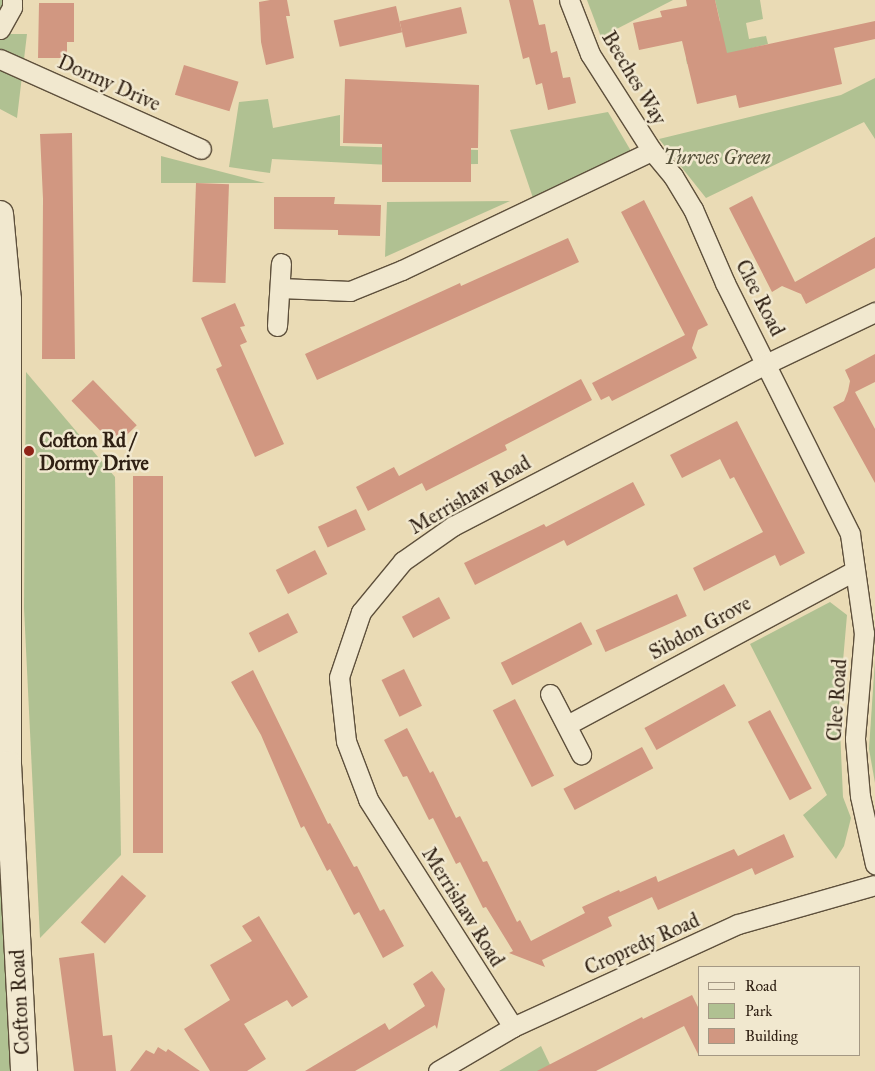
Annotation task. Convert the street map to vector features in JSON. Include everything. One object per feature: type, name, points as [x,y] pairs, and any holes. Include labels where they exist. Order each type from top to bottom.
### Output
[{"type":"street","points":[[0,29],[12,7],[12,0]]},
{"type":"street","name":"Beeches Way","points":[[569,0],[590,54],[652,151]]},
{"type":"street","name":"Dormy Drive","points":[[0,59],[200,148]]},
{"type":"street","points":[[280,288],[350,291],[402,270],[652,151]]},
{"type":"street","name":"Clee Road","points":[[652,151],[673,176],[694,209],[725,283],[768,363],[850,534],[864,633],[855,739],[860,796],[875,864]]},
{"type":"street","name":"Cofton Road","points":[[0,214],[8,300],[5,481],[8,764],[24,1071]]},
{"type":"street","points":[[277,326],[281,263]]},
{"type":"street","name":"Merrishaw Road","points":[[513,1027],[368,799],[346,741],[339,677],[361,612],[403,561],[453,526],[768,363],[875,312]]},
{"type":"street","name":"Sibdon Grove","points":[[567,725],[854,571]]},
{"type":"street","points":[[550,694],[581,754]]},
{"type":"street","name":"Cropredy Road","points":[[438,1071],[513,1027],[738,924],[875,885]]},
{"type":"green space","points":[[0,0],[7,0],[8,34],[27,34],[17,118],[0,109]]},
{"type":"green space","points":[[587,0],[673,0],[601,37]]},
{"type":"green space","points":[[715,0],[760,0],[763,19],[746,23],[749,39],[766,36],[768,44],[687,64],[686,58],[720,21]]},
{"type":"green space","name":"Turves Green","points":[[875,78],[875,139],[864,122],[706,198],[659,139],[841,95]]},
{"type":"green space","points":[[268,99],[273,128],[340,115],[340,146],[478,150],[478,164],[390,165],[272,159],[270,173],[229,167],[239,102]]},
{"type":"green space","points":[[608,112],[631,151],[533,198],[510,130]]},
{"type":"green space","points":[[161,156],[265,183],[161,183]]},
{"type":"green space","points":[[510,201],[385,257],[387,202]]},
{"type":"green space","points":[[26,372],[115,477],[121,855],[40,938],[24,608]]},
{"type":"green space","points":[[830,602],[847,615],[839,707],[843,797],[851,818],[844,846],[836,859],[803,815],[827,795],[750,644]]},
{"type":"green space","points":[[0,611],[5,966],[12,1071],[0,1071]]},
{"type":"green space","points":[[875,659],[875,783],[869,749]]},
{"type":"green space","points":[[541,1046],[553,1071],[499,1071]]},
{"type":"building","points":[[287,0],[290,16],[286,16],[294,58],[266,65],[261,42],[259,2]]},
{"type":"building","points":[[509,0],[533,0],[539,25],[545,24],[551,53],[557,51],[563,78],[570,77],[576,103],[548,110],[542,83],[536,85],[529,57],[523,59]]},
{"type":"building","points":[[686,0],[715,0],[727,53],[875,21],[875,39],[834,48],[842,84],[739,108],[736,95],[697,104],[682,41],[639,50],[633,23],[662,17],[660,11],[687,6]]},
{"type":"building","points":[[39,3],[74,3],[74,42],[67,42],[67,58],[38,58]]},
{"type":"building","points":[[396,6],[402,32],[340,47],[334,20]]},
{"type":"building","points":[[461,7],[467,33],[406,47],[400,21]]},
{"type":"building","points":[[184,65],[239,82],[229,111],[175,95]]},
{"type":"building","points":[[345,79],[479,85],[478,148],[471,148],[471,182],[382,182],[382,144],[343,143]]},
{"type":"building","points":[[72,133],[75,359],[42,359],[43,199],[40,134]]},
{"type":"building","points":[[196,183],[229,184],[226,283],[193,282]]},
{"type":"building","points":[[752,196],[795,282],[875,237],[875,268],[806,304],[801,294],[782,286],[772,292],[729,208]]},
{"type":"building","points":[[274,197],[335,197],[334,204],[381,205],[380,236],[338,235],[338,230],[274,229]]},
{"type":"building","points":[[644,200],[708,325],[698,330],[692,348],[697,358],[612,401],[609,396],[601,400],[592,383],[685,335],[621,212]]},
{"type":"building","points":[[568,238],[579,262],[317,380],[305,354],[460,283],[461,286]]},
{"type":"building","points":[[235,303],[245,326],[240,327],[247,342],[240,345],[284,444],[255,457],[216,369],[222,366],[201,318]]},
{"type":"building","points":[[875,354],[875,382],[855,392],[875,429],[875,483],[833,407],[844,401],[848,391],[850,381],[845,370]]},
{"type":"building","points":[[581,379],[592,400],[505,445],[507,450],[426,491],[422,483],[368,511],[356,487],[394,467],[399,476]]},
{"type":"building","points":[[93,380],[137,425],[115,446],[71,401]]},
{"type":"building","points":[[737,421],[805,553],[780,566],[775,555],[704,591],[693,568],[763,532],[734,477],[730,479],[720,459],[682,478],[670,455]]},
{"type":"building","points":[[133,476],[163,476],[163,853],[133,853]]},
{"type":"building","points":[[633,482],[645,505],[567,546],[564,540],[475,585],[464,563],[544,524],[546,527]]},
{"type":"building","points":[[356,509],[366,530],[328,548],[318,527]]},
{"type":"building","points":[[315,550],[327,574],[288,594],[276,570]]},
{"type":"building","points":[[677,594],[687,616],[605,652],[596,630]]},
{"type":"building","points":[[439,597],[450,618],[413,638],[402,617]]},
{"type":"building","points":[[288,613],[298,633],[259,653],[249,633]]},
{"type":"building","points":[[581,622],[592,644],[512,685],[501,663]]},
{"type":"building","points":[[404,669],[422,706],[400,717],[382,680]]},
{"type":"building","points":[[253,670],[328,824],[330,823],[354,867],[357,866],[380,911],[384,909],[404,946],[383,958],[359,912],[354,915],[330,869],[327,871],[304,826],[301,828],[261,735],[231,682]]},
{"type":"building","points":[[724,684],[736,706],[657,750],[644,728]]},
{"type":"building","points":[[515,699],[554,776],[532,787],[493,710]]},
{"type":"building","points":[[770,710],[812,789],[790,800],[748,722]]},
{"type":"building","points":[[407,728],[430,773],[433,771],[456,818],[460,816],[483,862],[487,861],[517,922],[520,920],[531,941],[585,913],[582,907],[619,890],[620,892],[656,876],[658,882],[734,849],[738,856],[784,834],[794,857],[755,875],[752,868],[658,910],[652,897],[608,917],[612,926],[542,960],[545,967],[509,953],[513,951],[486,907],[483,908],[460,862],[456,864],[433,818],[429,820],[407,776],[403,777],[384,740]]},
{"type":"building","points":[[642,747],[653,768],[575,810],[563,789]]},
{"type":"building","points":[[122,875],[146,896],[105,944],[81,923]]},
{"type":"building","points":[[259,916],[308,997],[292,1007],[287,1000],[244,1024],[266,1059],[247,1071],[210,1071],[184,1029],[230,1000],[210,965],[252,941],[242,926]]},
{"type":"building","points":[[94,953],[103,1036],[112,1035],[116,1071],[74,1071],[59,958]]},
{"type":"building","points":[[432,971],[445,989],[437,1029],[435,1025],[355,1071],[305,1071],[385,1023],[389,1030],[425,1006],[413,984]]},
{"type":"building","points":[[692,995],[698,1007],[698,1054],[684,1026],[596,1071],[537,1071],[642,1017],[643,1019]]},
{"type":"building","points":[[158,1047],[166,1052],[168,1049],[200,1071],[130,1071],[146,1050],[154,1054]]},
{"type":"place","name":"Cofton Rd / Dormy Drive","points":[[29,451]]}]
